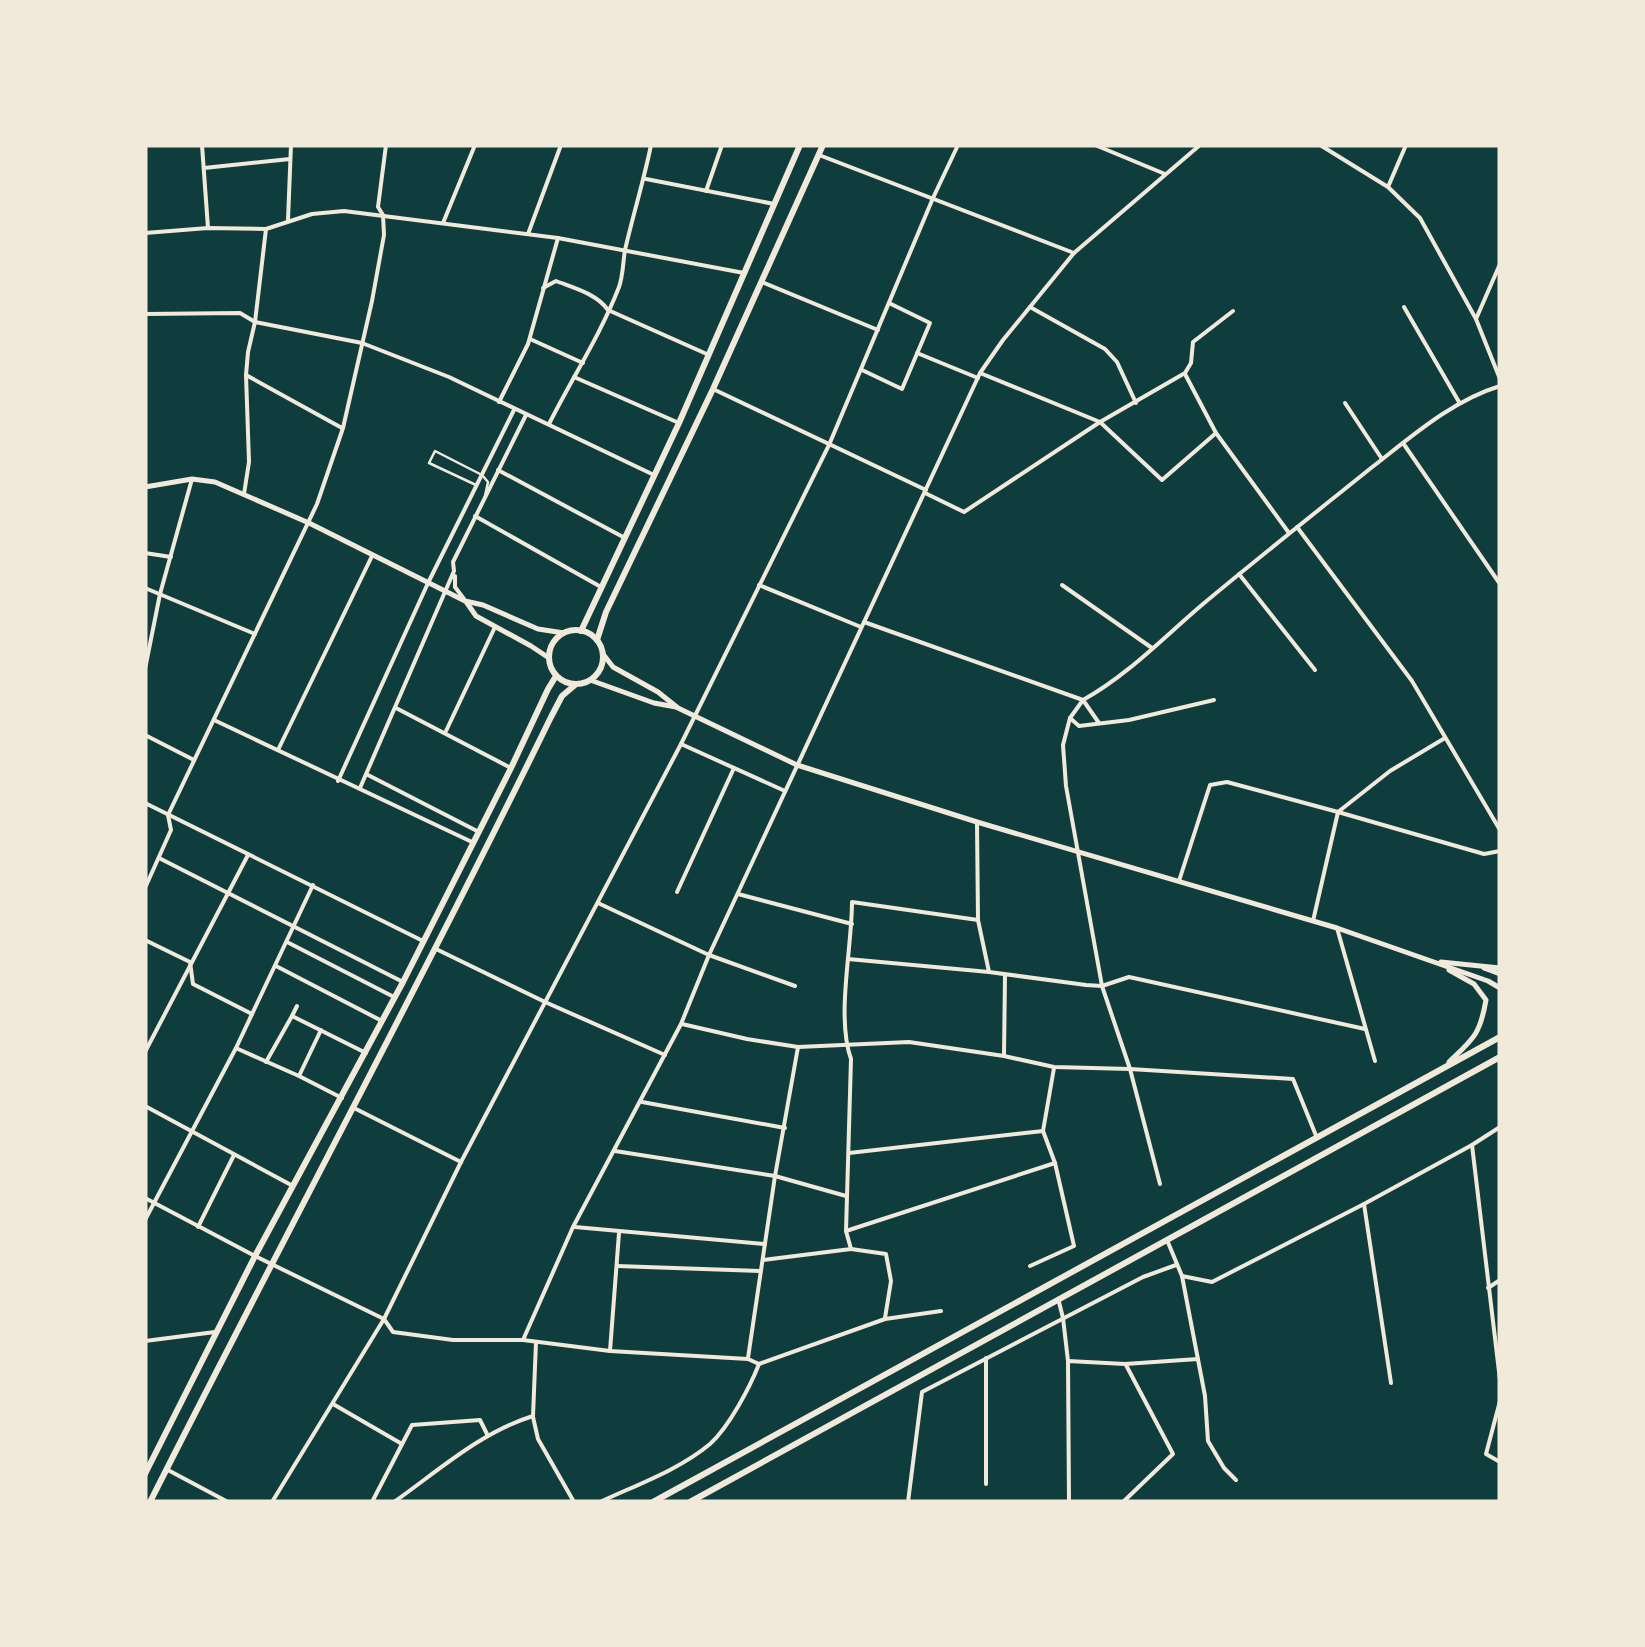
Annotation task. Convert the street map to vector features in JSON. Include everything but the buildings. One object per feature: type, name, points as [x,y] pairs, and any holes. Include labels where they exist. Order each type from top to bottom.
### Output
[{"type":"main road","points":[[581,631],[679,424],[800,145]]},
{"type":"main road","points":[[597,640],[606,612],[714,389],[824,145]]},
{"type":"main road","points":[[581,631],[597,640],[603,654],[600,669],[590,680],[568,684],[556,676],[548,658],[552,645],[564,633],[581,631]]},
{"type":"main road","points":[[145,1474],[254,1256],[403,982],[556,676]]},
{"type":"main road","points":[[150,1502],[562,696],[575,684]]},
{"type":"main road","points":[[653,1502],[1500,1036]]},
{"type":"main road","points":[[690,1502],[1500,1057]]},
{"type":"street","points":[[202,145],[208,228]]},
{"type":"street","points":[[288,222],[291,145]]},
{"type":"street","points":[[145,888],[171,830],[168,815],[309,524],[343,428],[384,236],[378,207],[386,145]]},
{"type":"street","points":[[442,222],[475,145]]},
{"type":"street","points":[[528,234],[561,145]]},
{"type":"street","points":[[549,425],[620,284],[651,145]]},
{"type":"street","points":[[706,191],[722,145]]},
{"type":"street","points":[[272,1502],[384,1319],[544,1002],[681,744],[829,445],[958,145]]},
{"type":"street","points":[[1095,145],[1165,174]]},
{"type":"street","points":[[524,1340],[573,1227],[681,1024],[708,955],[979,376],[1003,340],[1074,254],[1200,145]]},
{"type":"street","points":[[1160,1184],[1130,1069],[1102,986],[1066,786],[1063,744],[1070,718],[1083,700],[1110,685],[1289,532],[1459,402],[1500,382],[1476,319],[1420,218],[1388,187],[1320,145]]},
{"type":"street","points":[[1388,187],[1406,145]]},
{"type":"street","points":[[819,155],[1074,254]]},
{"type":"street","points":[[204,168],[290,159]]},
{"type":"street","points":[[644,178],[774,204]]},
{"type":"street","points":[[145,232],[266,229],[312,214],[344,211],[558,238],[744,273]]},
{"type":"street","points":[[244,494],[248,462],[246,376],[266,229]]},
{"type":"street","points":[[499,402],[530,339],[558,238]]},
{"type":"street","points":[[1476,319],[1500,264]]},
{"type":"street","points":[[543,288],[556,280],[602,300],[608,310],[709,356]]},
{"type":"street","points":[[762,282],[878,330]]},
{"type":"street","points":[[860,370],[902,388],[930,323],[889,303]]},
{"type":"street","points":[[1030,307],[1105,349],[1117,362],[1136,403]]},
{"type":"street","points":[[1404,307],[1459,402]]},
{"type":"street","points":[[714,389],[964,512],[1100,422],[1185,373],[1191,363],[1193,342],[1232,311]]},
{"type":"street","points":[[145,314],[240,313],[255,322],[362,343],[449,377],[654,475]]},
{"type":"street","points":[[530,339],[583,363]]},
{"type":"street","points":[[917,353],[1100,422],[1162,480],[1216,433]]},
{"type":"street","points":[[1185,373],[1216,433],[1289,532]]},
{"type":"street","points":[[246,376],[343,428]]},
{"type":"street","points":[[574,377],[679,424]]},
{"type":"street","points":[[1346,404],[1382,460]]},
{"type":"street","points":[[338,780],[428,583],[514,410]]},
{"type":"street","points":[[526,415],[453,562],[456,587],[476,616],[548,658]]},
{"type":"street","points":[[1404,443],[1500,584]]},
{"type":"street","points":[[498,470],[625,538]]},
{"type":"street","points":[[145,669],[160,594],[192,479]]},
{"type":"street","points":[[145,487],[192,479],[215,482],[465,601],[482,604],[538,629],[564,633]]},
{"type":"street","points":[[475,516],[601,587]]},
{"type":"street","points":[[1297,527],[1412,681],[1500,830]]},
{"type":"street","points":[[145,554],[170,557]]},
{"type":"street","points":[[278,751],[372,556]]},
{"type":"street","points":[[360,788],[454,572]]},
{"type":"street","points":[[1239,574],[1315,670]]},
{"type":"street","points":[[759,585],[1083,700],[1099,723]]},
{"type":"street","points":[[1062,585],[1152,648]]},
{"type":"street","points":[[145,588],[255,634]]},
{"type":"street","points":[[445,733],[495,627]]},
{"type":"street","points":[[603,654],[614,667],[678,708],[798,764],[977,822],[1337,928],[1500,988]]},
{"type":"street","points":[[590,680],[678,708]]},
{"type":"street","points":[[1070,718],[1078,726],[1129,720],[1214,700]]},
{"type":"street","points":[[396,708],[512,768]]},
{"type":"street","points":[[214,720],[474,843]]},
{"type":"street","points":[[145,736],[194,760]]},
{"type":"street","points":[[1313,921],[1338,812],[1390,771],[1445,738]]},
{"type":"street","points":[[681,744],[785,791]]},
{"type":"street","points":[[677,892],[734,768]]},
{"type":"street","points":[[366,774],[479,832]]},
{"type":"street","points":[[1179,881],[1210,786],[1227,782],[1484,854],[1500,851]]},
{"type":"street","points":[[145,803],[423,941]]},
{"type":"street","points":[[436,825],[442,812]]},
{"type":"street","points":[[977,822],[978,920],[989,972]]},
{"type":"street","points":[[145,1052],[248,854]]},
{"type":"street","points":[[159,858],[403,982]]},
{"type":"street","points":[[145,1220],[236,1048],[313,885]]},
{"type":"street","points":[[738,894],[852,924]]},
{"type":"street","points":[[851,1249],[846,1231],[851,1059],[846,1046],[852,902],[978,920]]},
{"type":"street","points":[[598,904],[708,955],[795,986]]},
{"type":"street","points":[[1337,928],[1375,1061]]},
{"type":"street","points":[[145,940],[190,962]]},
{"type":"street","points":[[287,942],[394,997]]},
{"type":"street","points":[[436,949],[665,1055]]},
{"type":"street","points":[[848,959],[1102,986],[1128,977],[1365,1029]]},
{"type":"street","points":[[1433,961],[1500,971]]},
{"type":"street","points":[[1433,961],[1474,984],[1486,1000],[1482,1024],[1475,1037],[1444,1067]]},
{"type":"street","points":[[190,962],[193,984],[252,1014]]},
{"type":"street","points":[[276,966],[382,1022]]},
{"type":"street","points":[[1004,1056],[1005,975]]},
{"type":"street","points":[[266,1062],[297,1006]]},
{"type":"street","points":[[292,1016],[366,1052]]},
{"type":"street","points":[[681,1024],[798,1047],[908,1042],[1054,1067],[1294,1079],[1316,1138]]},
{"type":"street","points":[[299,1076],[321,1030]]},
{"type":"street","points":[[748,1358],[798,1047]]},
{"type":"street","points":[[236,1048],[342,1098]]},
{"type":"street","points":[[1030,1266],[1074,1246],[1044,1131],[1054,1067]]},
{"type":"street","points":[[640,1101],[785,1128]]},
{"type":"street","points":[[145,1106],[293,1186]]},
{"type":"street","points":[[352,1107],[462,1162]]},
{"type":"street","points":[[1182,1276],[1212,1282],[1364,1204],[1500,1127]]},
{"type":"street","points":[[849,1154],[1044,1131]]},
{"type":"street","points":[[1472,1145],[1500,1380]]},
{"type":"street","points":[[615,1151],[775,1176],[847,1197]]},
{"type":"street","points":[[198,1227],[234,1153]]},
{"type":"street","points":[[846,1231],[1055,1164]]},
{"type":"street","points":[[145,1198],[384,1319],[393,1332],[453,1340],[524,1340],[610,1351],[748,1358],[759,1364],[885,1319],[942,1311]]},
{"type":"street","points":[[1364,1204],[1391,1383]]},
{"type":"street","points":[[573,1227],[765,1244]]},
{"type":"street","points":[[610,1351],[620,1233]]},
{"type":"street","points":[[1167,1240],[1182,1276],[1205,1396],[1208,1441],[1236,1480]]},
{"type":"street","points":[[763,1260],[851,1249],[886,1254],[891,1281],[885,1319]]},
{"type":"street","points":[[908,1502],[922,1392],[1143,1277],[1176,1264]]},
{"type":"street","points":[[617,1266],[760,1271]]},
{"type":"street","points":[[1488,1288],[1500,1280]]},
{"type":"street","points":[[1058,1298],[1068,1361],[1069,1502]]},
{"type":"street","points":[[145,1342],[217,1332]]},
{"type":"street","points":[[536,1342],[532,1416],[538,1438],[574,1502]]},
{"type":"street","points":[[986,1358],[986,1484]]},
{"type":"street","points":[[1068,1361],[1125,1364],[1198,1359]]},
{"type":"street","points":[[600,1502],[688,1460],[714,1441],[750,1388],[759,1364]]},
{"type":"street","points":[[1123,1502],[1173,1454],[1125,1364]]},
{"type":"street","points":[[1500,1401],[1486,1454],[1500,1462]]},
{"type":"street","points":[[332,1404],[402,1444]]},
{"type":"street","points":[[394,1502],[488,1436],[532,1416]]},
{"type":"street","points":[[372,1502],[412,1425],[480,1420],[488,1436]]},
{"type":"street","points":[[166,1469],[228,1502]]},
{"type":"lane","points":[[478,486],[428,463],[435,451],[482,475],[488,482],[484,497]]}]
